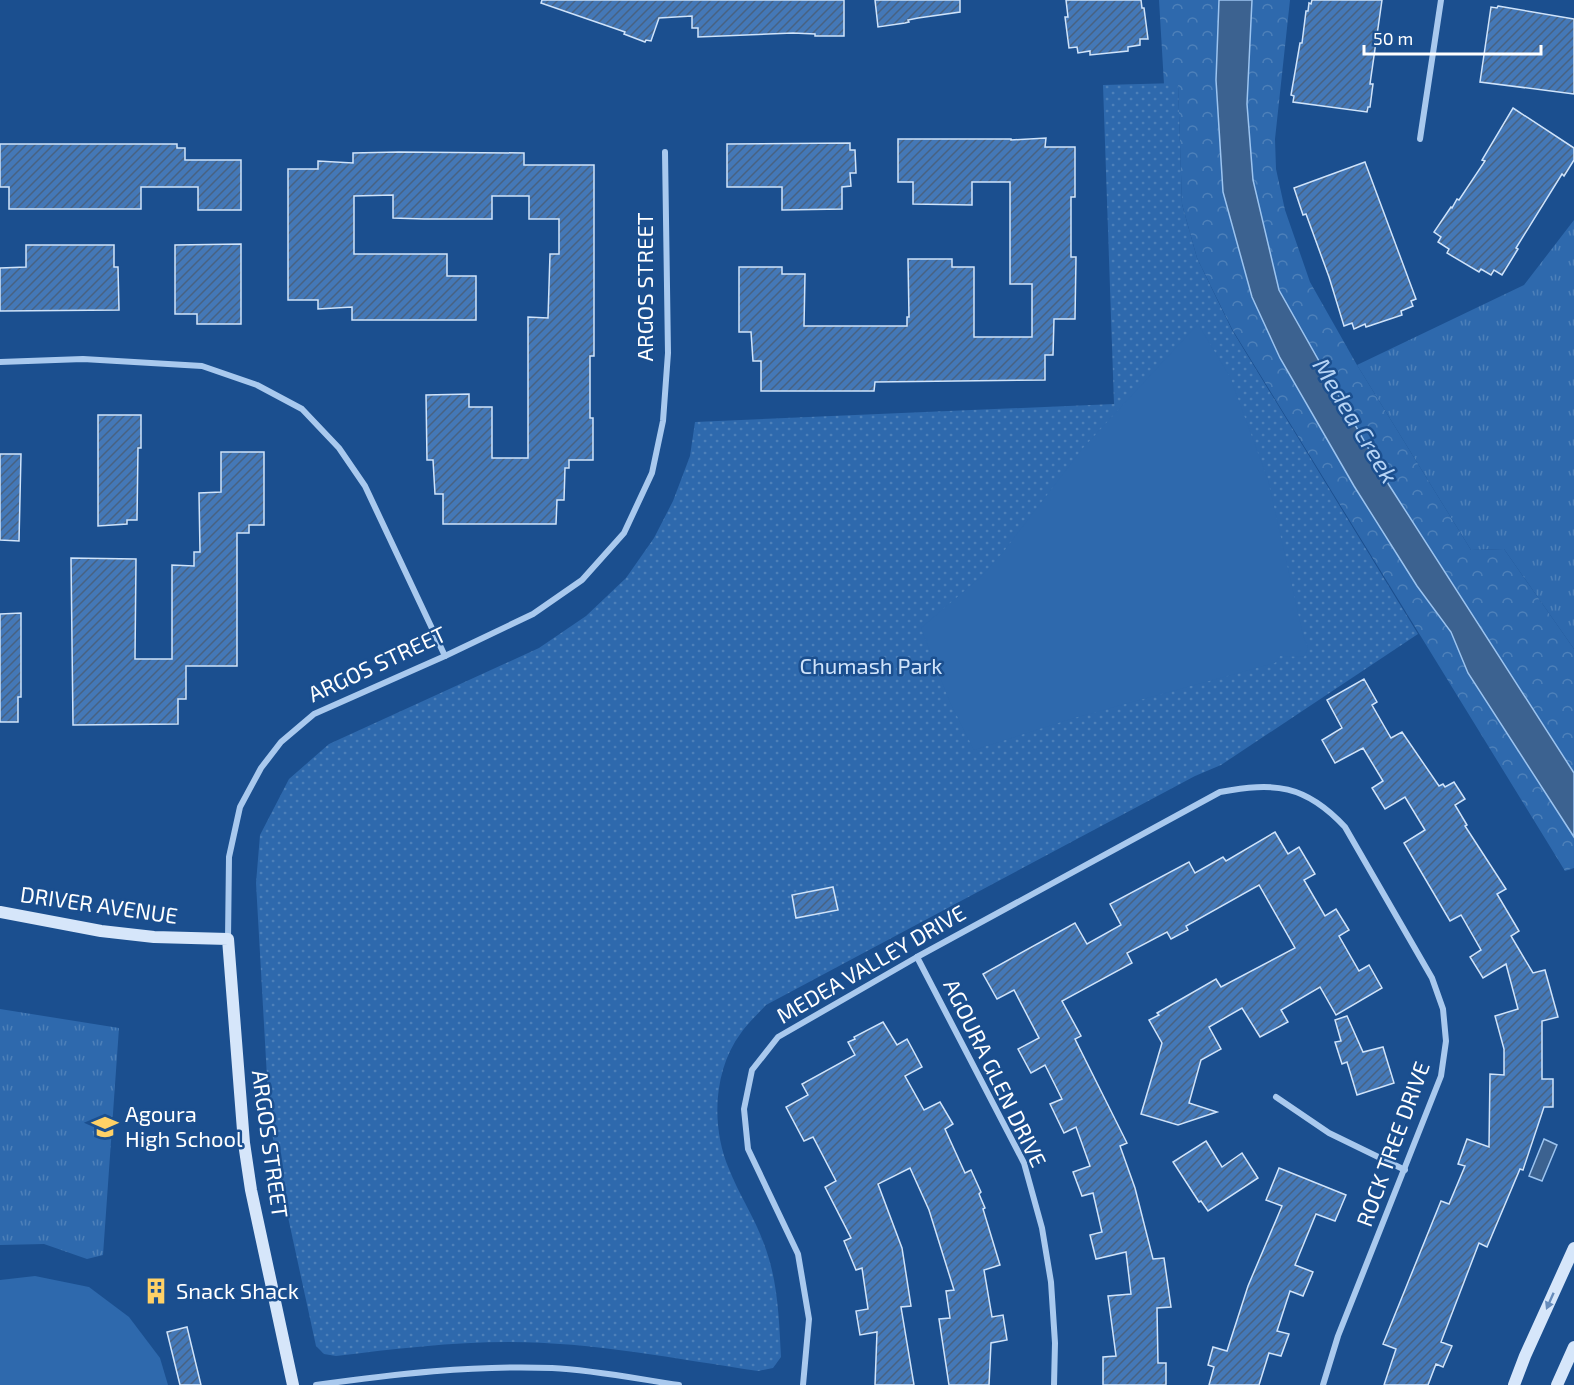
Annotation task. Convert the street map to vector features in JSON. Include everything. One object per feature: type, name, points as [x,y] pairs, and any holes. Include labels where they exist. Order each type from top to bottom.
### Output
[{"type":"street","points":[[1420,139],[1441,0]]},
{"type":"street","name":"ARGOS STREET","points":[[293,1385],[251,1190],[244,1143],[228,939],[229,857],[240,807],[261,768],[281,742],[314,714],[533,614],[582,580],[624,533],[652,473],[663,421],[668,353],[665,152]]},
{"type":"street","points":[[0,362],[83,359],[202,366],[257,384],[302,409],[339,448],[365,486],[445,656]]},
{"type":"street","name":"MEDEA VALLEY DRIVE","points":[[803,1385],[809,1319],[798,1254],[748,1149],[744,1109],[752,1070],[778,1037],[917,957],[1220,792],[1251,786],[1282,787]]},
{"type":"street","name":"ROCK TREE DRIVE","points":[[1282,787],[1320,804],[1345,826],[1432,978],[1443,1009],[1446,1041],[1441,1076],[1338,1336],[1323,1385]]},
{"type":"street","name":"DRIVER AVENUE","points":[[0,912],[101,931],[154,937],[228,939]]},
{"type":"street","name":"AGOURA GLEN DRIVE","points":[[917,957],[1024,1163],[1042,1228],[1051,1282],[1055,1343],[1054,1385]]},
{"type":"street","points":[[1276,1097],[1329,1133],[1405,1170]]},
{"type":"street","points":[[1514,1385],[1574,1248]]},
{"type":"street","points":[[1557,1385],[1574,1347]]},
{"type":"street","points":[[316,1385],[407,1372],[488,1367],[555,1368],[679,1385]]},
{"type":"green space","points":[[1159,0],[1290,0],[1275,139],[1276,169],[1285,210],[1310,282],[1357,365],[1471,550],[1504,549],[1574,649],[1574,868],[1565,871],[1232,329],[1197,258],[1182,204],[1178,84],[1164,84]]},
{"type":"green space","name":"Chumash Park","points":[[1178,83],[1182,204],[1197,258],[1232,330],[1418,634],[1221,765],[1195,776],[766,1005],[747,1026],[732,1048],[720,1081],[719,1135],[729,1169],[769,1258],[777,1300],[781,1357],[773,1368],[758,1371],[634,1352],[572,1345],[509,1342],[401,1348],[336,1356],[324,1354],[316,1346],[278,1171],[269,1113],[256,883],[260,835],[289,779],[329,744],[539,648],[586,616],[626,578],[654,538],[673,501],[690,456],[695,422],[1114,404],[1103,85]]},
{"type":"green space","points":[[1574,220],[1574,649],[1504,549],[1471,550],[1357,365],[1524,285]]},
{"type":"green space","points":[[1198,324],[1230,377],[1268,480],[1303,635],[1308,648],[1304,657],[1280,656],[1275,663],[1074,718],[974,750],[949,700],[921,628],[983,575],[1083,448]]},
{"type":"green space","points":[[0,1009],[119,1028],[103,1255],[87,1259],[44,1244],[0,1245]]},
{"type":"green space","points":[[35,1276],[89,1287],[129,1317],[160,1358],[168,1385],[0,1385],[0,1280]]},
{"type":"shaded area","points":[[1219,0],[1252,0],[1247,104],[1253,180],[1279,290],[1389,485],[1574,773],[1574,837],[1468,673],[1451,632],[1417,586],[1354,486],[1280,358],[1252,297],[1223,192],[1216,80]]},
{"type":"shaded area","points":[[1544,1139],[1557,1145],[1542,1181],[1529,1176]]},
{"type":"building","points":[[542,0],[844,0],[844,36],[793,33],[698,37],[698,28],[692,28],[692,16],[659,18],[651,41],[646,40],[645,42],[624,34],[625,32],[541,3]]},
{"type":"building","points":[[875,0],[960,0],[960,12],[878,27]]},
{"type":"building","points":[[1066,0],[1141,0],[1148,39],[1140,39],[1140,45],[1128,47],[1128,51],[1090,55],[1090,51],[1078,53],[1077,47],[1069,48],[1065,17],[1068,17]]},
{"type":"building","points":[[1312,0],[1382,0],[1370,84],[1373,84],[1370,107],[1367,112],[1293,102],[1294,96],[1291,95],[1300,43],[1302,43],[1306,11]]},
{"type":"building","points":[[1498,6],[1574,19],[1574,94],[1480,82],[1491,7],[1497,8]]},
{"type":"building","points":[[1513,108],[1574,148],[1574,160],[1564,176],[1562,174],[1502,275],[1494,270],[1491,275],[1481,269],[1479,272],[1447,253],[1449,249],[1438,242],[1441,237],[1434,232],[1485,161],[1482,160]]},
{"type":"building","points":[[1046,138],[1045,147],[1075,147],[1075,197],[1071,197],[1071,257],[1076,257],[1075,319],[1054,319],[1053,355],[1045,355],[1045,380],[875,382],[874,391],[761,391],[761,361],[753,361],[751,332],[739,332],[739,267],[782,267],[782,274],[805,274],[804,326],[907,326],[907,317],[909,317],[908,259],[952,259],[952,267],[974,267],[974,337],[1032,337],[1032,284],[1010,284],[1010,182],[972,182],[972,205],[913,204],[913,182],[898,182],[898,139]]},
{"type":"building","points":[[850,143],[850,150],[855,150],[856,173],[850,173],[851,186],[842,187],[842,209],[782,210],[782,187],[727,187],[727,144]]},
{"type":"building","points":[[0,144],[177,144],[177,148],[185,148],[185,160],[241,160],[241,210],[198,210],[198,187],[141,187],[141,209],[9,209],[9,187],[0,187]]},
{"type":"building","points":[[353,153],[524,153],[524,165],[594,165],[594,356],[590,356],[593,460],[569,460],[569,468],[565,468],[564,500],[557,500],[556,524],[443,524],[443,494],[435,494],[433,460],[427,460],[426,395],[469,394],[469,407],[492,407],[492,458],[528,458],[528,317],[548,318],[550,254],[559,254],[559,219],[529,219],[529,196],[492,196],[492,219],[424,219],[393,218],[393,195],[354,196],[354,254],[447,254],[447,276],[476,276],[476,320],[352,320],[352,307],[318,309],[318,300],[288,300],[288,169],[318,169],[318,161],[353,163]]},
{"type":"building","points":[[1365,162],[1416,299],[1411,301],[1413,306],[1401,311],[1402,315],[1354,329],[1352,323],[1344,326],[1329,277],[1294,188]]},
{"type":"building","points":[[241,244],[241,324],[197,324],[197,314],[175,314],[175,245]]},
{"type":"building","points":[[26,245],[114,245],[114,267],[118,267],[119,310],[0,311],[0,268],[26,267]]},
{"type":"building","points":[[98,415],[141,415],[137,520],[127,520],[127,524],[98,526]]},
{"type":"building","points":[[221,452],[264,452],[264,525],[249,525],[249,533],[237,533],[237,666],[186,666],[186,699],[178,699],[178,724],[73,725],[71,558],[136,559],[135,659],[172,659],[172,565],[194,566],[194,552],[200,552],[199,493],[221,492]]},
{"type":"building","points":[[0,454],[21,454],[19,541],[0,540]]},
{"type":"building","points":[[21,613],[21,697],[18,697],[18,722],[0,722],[0,614]]},
{"type":"building","points":[[1364,679],[1377,702],[1372,705],[1391,738],[1402,732],[1439,786],[1443,784],[1445,787],[1454,782],[1465,799],[1455,805],[1467,825],[1465,826],[1506,889],[1497,894],[1519,931],[1511,936],[1533,973],[1545,970],[1558,1017],[1542,1021],[1542,1079],[1553,1079],[1553,1107],[1544,1107],[1523,1170],[1520,1169],[1487,1247],[1479,1243],[1441,1342],[1452,1346],[1443,1367],[1436,1364],[1428,1385],[1384,1385],[1396,1349],[1383,1344],[1441,1201],[1449,1204],[1465,1166],[1458,1164],[1467,1139],[1489,1147],[1490,1074],[1504,1075],[1504,1049],[1495,1016],[1518,1009],[1506,964],[1483,978],[1470,957],[1481,950],[1461,915],[1450,921],[1404,843],[1425,830],[1405,797],[1385,809],[1372,788],[1383,781],[1363,748],[1335,763],[1322,740],[1342,728],[1327,700]]},
{"type":"building","points":[[1275,832],[1288,854],[1299,847],[1315,874],[1304,880],[1325,916],[1336,909],[1349,930],[1339,936],[1359,971],[1369,965],[1382,988],[1336,1015],[1320,987],[1281,1010],[1288,1022],[1260,1037],[1242,1008],[1209,1027],[1221,1049],[1201,1060],[1189,1103],[1217,1112],[1178,1125],[1141,1114],[1162,1043],[1149,1020],[1216,979],[1221,987],[1295,948],[1259,885],[1186,926],[1188,930],[1171,939],[1167,932],[1127,953],[1132,963],[1062,1001],[1081,1036],[1075,1039],[1127,1143],[1120,1146],[1135,1188],[1153,1259],[1164,1258],[1171,1307],[1157,1308],[1158,1363],[1166,1363],[1166,1385],[1103,1385],[1103,1357],[1116,1356],[1108,1296],[1131,1294],[1126,1252],[1096,1259],[1090,1235],[1102,1232],[1093,1193],[1082,1196],[1073,1172],[1090,1166],[1076,1127],[1064,1133],[1050,1104],[1062,1099],[1045,1065],[1031,1073],[1018,1049],[1039,1038],[1014,990],[997,999],[983,974],[1075,923],[1087,944],[1121,925],[1110,904],[1189,862],[1195,873],[1223,857],[1226,861]]},
{"type":"building","points":[[833,887],[838,910],[796,918],[792,895]]},
{"type":"building","points":[[1347,1016],[1363,1052],[1383,1047],[1394,1083],[1357,1095],[1347,1062],[1342,1064],[1335,1042],[1341,1041],[1335,1020]]},
{"type":"building","points":[[883,1022],[897,1045],[907,1039],[922,1067],[905,1076],[924,1110],[940,1102],[953,1124],[945,1129],[965,1173],[971,1170],[981,1192],[979,1194],[1000,1265],[984,1270],[992,1317],[1003,1315],[1007,1340],[991,1343],[989,1385],[949,1385],[939,1319],[950,1318],[946,1291],[954,1290],[929,1210],[910,1168],[878,1184],[902,1248],[911,1306],[901,1307],[914,1385],[875,1385],[877,1332],[860,1335],[856,1311],[868,1309],[862,1268],[856,1270],[844,1241],[851,1238],[825,1187],[836,1181],[813,1137],[804,1141],[786,1107],[808,1095],[802,1084],[855,1055],[848,1042]]},
{"type":"building","points":[[1206,1141],[1222,1167],[1242,1153],[1258,1178],[1208,1211],[1201,1201],[1199,1202],[1173,1162]]},
{"type":"building","points":[[1279,1168],[1346,1195],[1335,1221],[1316,1214],[1295,1265],[1313,1272],[1303,1296],[1290,1291],[1277,1331],[1289,1334],[1281,1356],[1269,1353],[1259,1385],[1209,1385],[1214,1367],[1208,1365],[1213,1347],[1227,1351],[1248,1286],[1282,1206],[1266,1200]]},
{"type":"building","points":[[187,1327],[201,1385],[180,1385],[167,1332]]},
{"type":"place","name":"Agoura High School","points":[[105,1127]]},
{"type":"place","name":"Snack Shack","points":[[156,1291]]},
{"type":"water label","name":"Medea Creek","points":[[1355,421]]}]
